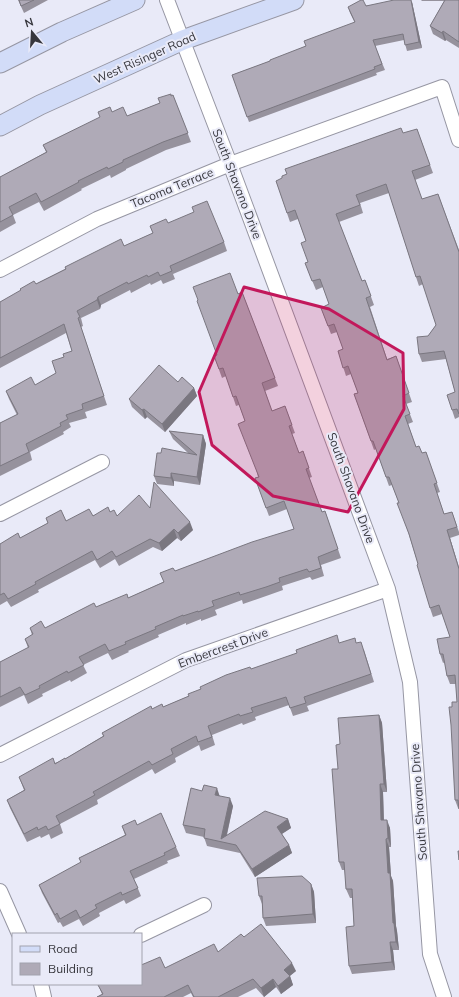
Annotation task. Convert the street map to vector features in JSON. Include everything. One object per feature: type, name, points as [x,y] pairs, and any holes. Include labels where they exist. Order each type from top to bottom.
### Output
[{"type":"main road","points":[[0,63],[62,32],[136,0]]},
{"type":"main road","name":"West Risinger Road","points":[[0,126],[40,105],[183,40],[294,0]]},
{"type":"street","name":"South Shavano Drive","points":[[167,0],[230,164],[388,589],[410,682],[430,954],[444,997]]},
{"type":"street","name":"Tacoma Terrace","points":[[0,270],[97,219],[230,164],[442,87],[459,140]]},
{"type":"street","points":[[0,514],[102,462]]},
{"type":"street","name":"Embercrest Drive","points":[[0,756],[186,660],[388,589]]},
{"type":"street","points":[[0,891],[19,933]]},
{"type":"street","points":[[142,935],[204,905]]},
{"type":"street","points":[[41,985],[44,997]]},
{"type":"highlighted area","points":[[244,287],[329,309],[403,353],[404,409],[348,512],[273,496],[212,445],[199,392]]},
{"type":"building","points":[[19,0],[34,0],[21,6]]},
{"type":"building","points":[[363,0],[366,6],[394,0],[411,0],[419,42],[405,45],[403,34],[373,40],[382,64],[374,67],[375,69],[247,117],[232,75],[306,46],[304,41],[355,22],[348,7]]},
{"type":"building","points":[[445,0],[459,0],[459,42],[443,31],[442,33],[430,26]]},
{"type":"building","points":[[171,94],[171,96],[173,95],[188,133],[163,142],[123,160],[123,162],[108,169],[107,167],[78,181],[79,182],[41,202],[36,193],[9,207],[13,215],[0,222],[0,177],[47,152],[43,145],[100,117],[98,112],[110,107],[112,112],[123,107],[127,116],[160,103],[158,98]]},
{"type":"building","points":[[401,128],[403,133],[417,129],[430,165],[412,171],[422,199],[438,194],[459,252],[459,414],[457,409],[452,410],[447,395],[455,392],[444,351],[419,354],[417,337],[428,336],[436,325],[420,276],[416,277],[386,184],[356,195],[360,205],[336,214],[362,281],[365,280],[371,296],[366,298],[387,360],[396,356],[409,393],[403,396],[410,414],[405,416],[416,447],[419,446],[422,453],[426,452],[437,483],[434,484],[444,514],[452,512],[457,527],[447,530],[459,569],[459,809],[458,800],[455,800],[449,707],[452,707],[452,702],[457,702],[455,675],[447,676],[443,654],[440,654],[437,639],[450,637],[439,605],[430,608],[409,534],[397,503],[399,503],[389,477],[386,477],[373,441],[371,441],[354,394],[358,393],[348,366],[343,368],[338,351],[343,349],[334,324],[328,326],[321,308],[329,304],[320,279],[312,281],[305,263],[308,262],[301,243],[306,241],[295,210],[287,213],[276,181],[287,174],[285,169]]},
{"type":"building","points":[[207,201],[224,242],[170,266],[172,271],[160,276],[158,272],[148,277],[147,275],[128,284],[127,282],[98,297],[97,300],[77,311],[104,396],[82,404],[83,409],[66,415],[68,419],[60,423],[61,426],[26,444],[29,452],[0,466],[0,423],[18,414],[6,391],[31,377],[35,385],[56,373],[52,361],[64,357],[63,354],[72,351],[64,324],[0,358],[0,302],[34,281],[36,284],[66,269],[65,267],[121,239],[124,246],[153,233],[150,226],[166,219],[168,223],[194,212],[192,207]]},
{"type":"building","points":[[230,273],[238,294],[242,292],[275,378],[262,383],[272,411],[285,406],[292,425],[289,426],[299,453],[303,451],[309,468],[306,469],[322,512],[325,511],[338,549],[318,557],[321,568],[309,572],[307,569],[279,578],[280,582],[266,587],[240,595],[239,592],[212,601],[214,606],[198,612],[183,615],[155,627],[156,629],[125,642],[126,644],[109,651],[105,644],[79,657],[84,665],[68,673],[67,671],[39,686],[40,688],[25,695],[20,687],[0,697],[0,662],[29,647],[25,639],[33,634],[30,628],[41,621],[45,628],[94,603],[96,607],[127,594],[128,598],[164,582],[160,573],[173,568],[175,571],[252,542],[294,529],[284,501],[266,508],[255,478],[259,477],[238,424],[245,421],[236,396],[233,397],[223,368],[219,369],[214,356],[217,355],[193,287]]},
{"type":"building","points":[[159,365],[178,382],[182,377],[194,388],[162,424],[129,399]]},
{"type":"building","points":[[169,431],[203,435],[197,477],[171,473],[171,478],[154,476],[157,453],[161,453],[162,448],[197,455]]},
{"type":"building","points":[[154,482],[190,522],[178,533],[174,529],[159,543],[150,539],[116,557],[112,551],[97,560],[92,551],[35,582],[36,584],[8,599],[4,593],[0,595],[0,544],[18,533],[20,538],[48,523],[46,518],[61,510],[66,521],[89,509],[93,516],[108,507],[110,512],[114,510],[117,516],[139,495],[150,508]]},
{"type":"building","points":[[337,635],[339,643],[355,638],[356,643],[361,642],[371,674],[304,697],[306,703],[290,708],[286,697],[251,708],[253,712],[240,716],[239,714],[208,726],[212,737],[198,742],[196,736],[171,749],[173,754],[152,765],[149,761],[93,792],[95,795],[56,816],[60,824],[48,830],[46,826],[38,830],[37,827],[24,834],[7,800],[25,790],[19,777],[53,758],[55,764],[65,759],[104,736],[102,733],[151,706],[152,709],[162,704],[163,707],[189,696],[188,694],[201,689],[200,687],[226,675],[250,667],[251,669],[297,653],[296,650]]},
{"type":"building","points":[[379,715],[384,784],[380,784],[381,820],[387,820],[388,838],[386,839],[388,873],[390,873],[393,923],[396,942],[390,942],[392,962],[349,966],[346,927],[354,926],[352,889],[346,889],[344,862],[339,862],[332,769],[338,769],[336,745],[340,744],[338,718]]},
{"type":"building","points":[[204,785],[217,788],[215,795],[230,798],[221,839],[265,811],[288,819],[277,827],[289,845],[252,869],[236,845],[204,838],[205,829],[183,825],[191,788],[202,791]]},
{"type":"building","points":[[161,813],[176,847],[164,853],[165,855],[130,871],[138,888],[122,895],[121,892],[95,905],[97,908],[80,918],[76,910],[60,919],[57,913],[55,915],[39,885],[81,862],[79,858],[126,835],[122,826],[135,820],[137,825]]},
{"type":"building","points":[[302,876],[311,884],[313,914],[263,918],[262,896],[259,896],[257,878]]},
{"type":"building","points":[[261,924],[292,963],[284,970],[290,976],[278,986],[273,979],[261,988],[253,979],[218,997],[194,997],[188,985],[164,997],[97,997],[103,994],[98,985],[142,985],[142,965],[160,957],[165,968],[214,944],[218,952],[241,934],[244,937]]}]
